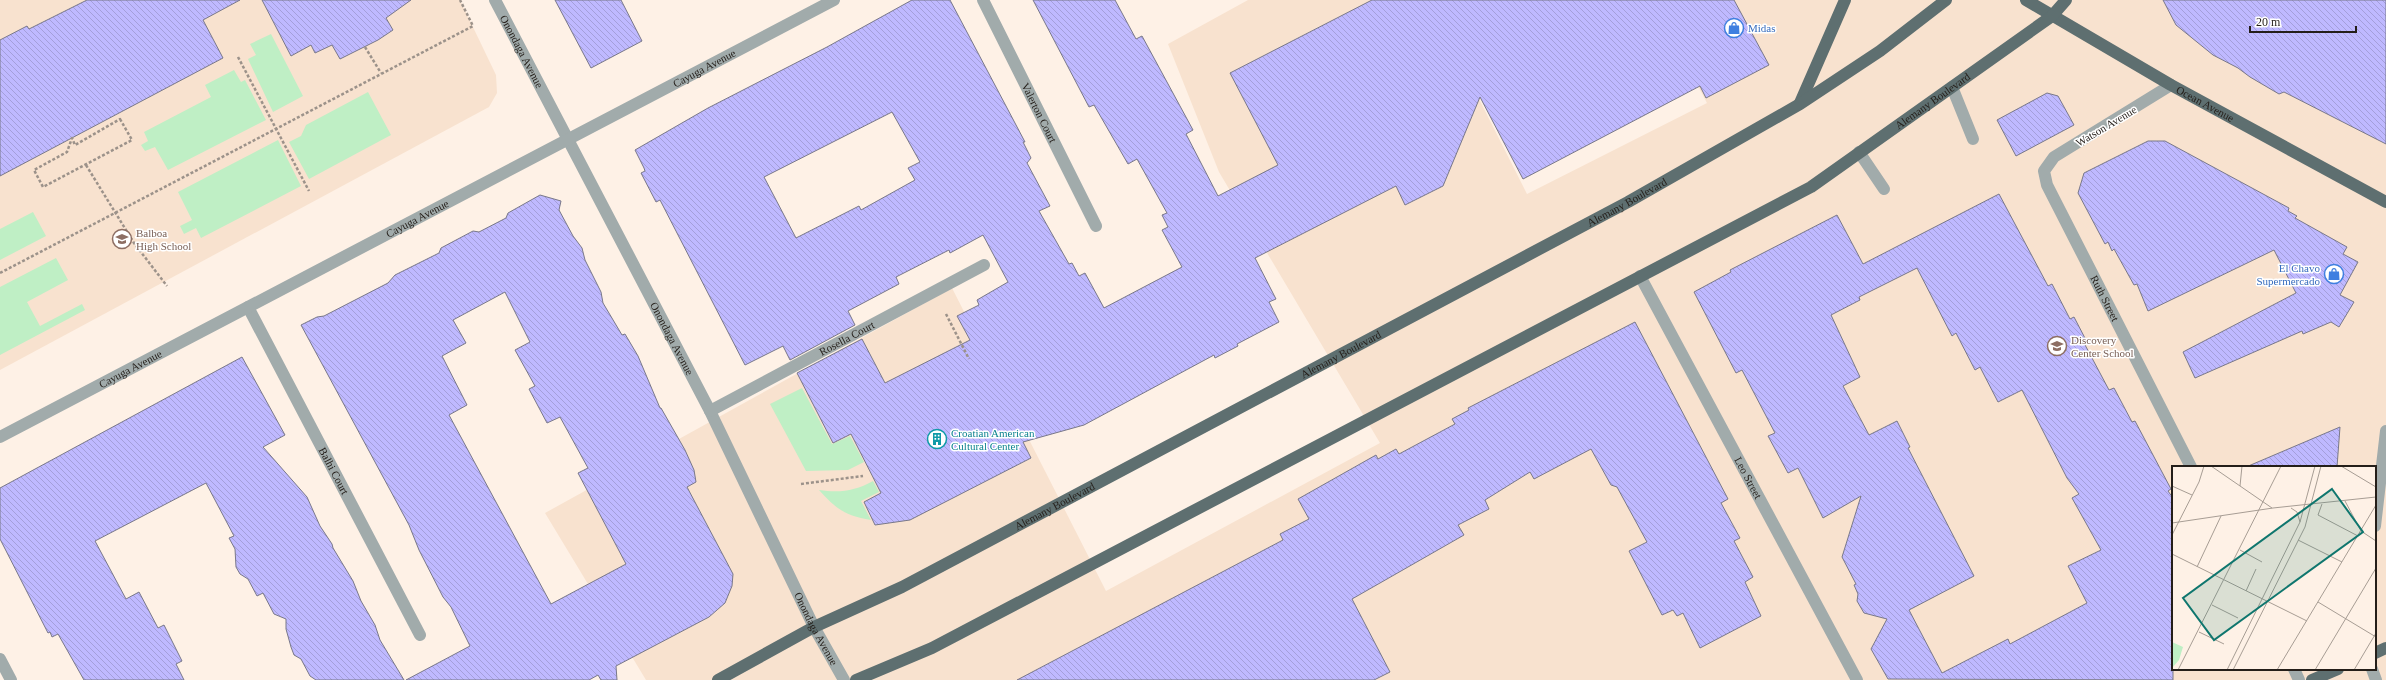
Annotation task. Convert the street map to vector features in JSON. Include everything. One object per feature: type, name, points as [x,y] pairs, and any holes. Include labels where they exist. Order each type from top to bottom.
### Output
[{"type":"main road","points":[[1800,104],[1845,0]]},
{"type":"main road","name":"Alemany Boulevard","points":[[718,680],[814,627],[902,587],[1565,235],[1800,104],[1880,51],[1946,0]]},
{"type":"main road","name":"Ocean Avenue","points":[[2026,0],[2172,85],[2386,202]]},
{"type":"main road","name":"Alemany Boulevard","points":[[856,680],[932,648],[1811,187],[2052,16],[2066,0]]},
{"type":"main road","points":[[2376,653],[2386,648]]},
{"type":"main road","points":[[2312,680],[2336,670]]},
{"type":"street","name":"Onondaga Avenue","points":[[495,0],[710,411],[814,627],[844,680]]},
{"type":"street","name":"Cayuga Avenue","points":[[0,437],[834,0]]},
{"type":"street","name":"Valerton Court","points":[[983,0],[1096,226]]},
{"type":"street","name":"Watson Avenue","points":[[2044,171],[2054,157],[2172,85]]},
{"type":"street","points":[[1952,86],[1973,139]]},
{"type":"street","points":[[1860,152],[1884,189]]},
{"type":"street","name":"Ruth Street","points":[[2044,171],[2047,185],[2190,466]]},
{"type":"street","name":"Rosella Court","points":[[710,411],[984,265]]},
{"type":"street","name":"Leo Street","points":[[1640,276],[1857,680]]},
{"type":"street","name":"Balhi Court","points":[[248,307],[420,635]]},
{"type":"street","points":[[2376,517],[2386,431]]},
{"type":"street","points":[[0,659],[11,680]]},
{"type":"street","points":[[2294,670],[2299,680]]},
{"type":"street","points":[[2372,670],[2376,680]]},
{"type":"path","points":[[0,273],[115,211],[473,26],[460,0]]},
{"type":"path","points":[[365,47],[380,73]]},
{"type":"path","points":[[238,57],[309,191]]},
{"type":"path","points":[[120,118],[132,140],[86,165],[43,187],[34,170],[67,152],[72,138],[75,145],[120,118]]},
{"type":"path","points":[[86,165],[134,242],[167,286]]},
{"type":"path","points":[[943,308],[969,358]]},
{"type":"path","points":[[801,484],[863,476]]},
{"type":"shaded area","name":"Balboa High School","points":[[0,0],[460,0],[496,75],[497,93],[489,107],[0,370]]},
{"type":"shaded area","points":[[1248,0],[1429,0],[1527,194],[1707,103],[1652,0],[2386,0],[2386,680],[646,680],[545,513],[952,288],[1106,591],[1380,443],[1219,172],[1168,44]]},
{"type":"green space","points":[[271,34],[303,96],[273,112],[248,59],[256,55],[250,44]]},
{"type":"green space","points":[[234,70],[241,82],[245,80],[266,120],[168,170],[155,147],[145,151],[141,145],[148,141],[144,132],[211,97],[205,85]]},
{"type":"green space","points":[[368,92],[391,135],[309,179],[289,142],[301,136],[306,125]]},
{"type":"green space","points":[[278,140],[301,186],[201,238],[196,228],[184,234],[180,226],[192,220],[178,192]]},
{"type":"green space","points":[[33,212],[46,236],[0,260],[0,229]]},
{"type":"green space","points":[[56,258],[68,280],[27,302],[40,326],[82,304],[85,310],[0,355],[0,287]]},
{"type":"green space","points":[[802,388],[832,444],[850,436],[864,462],[848,470],[806,471],[770,404]]},
{"type":"green space","points":[[873,481],[879,492],[861,501],[871,520],[842,511],[819,490],[834,491],[854,489]]},
{"type":"building","points":[[87,0],[240,0],[203,20],[223,58],[0,176],[0,40],[27,26],[29,29]]},
{"type":"building","points":[[262,0],[411,0],[386,18],[393,30],[378,40],[340,59],[332,45],[315,53],[311,45],[291,56]]},
{"type":"building","points":[[555,0],[621,0],[642,41],[591,68]]},
{"type":"building","points":[[912,0],[950,0],[1025,142],[1023,142],[1031,158],[1027,163],[1050,206],[1039,211],[1069,264],[1072,263],[1079,276],[1085,273],[1104,308],[1182,267],[1162,230],[1168,227],[1162,215],[1167,213],[1137,159],[1128,164],[1094,105],[1089,107],[1033,0],[1115,0],[1136,39],[1142,36],[1193,130],[1186,134],[1218,196],[1278,165],[1230,73],[1372,0],[1734,0],[1769,65],[1706,98],[1700,86],[1523,179],[1480,97],[1443,186],[1405,205],[1396,186],[1255,258],[1276,299],[1269,302],[1279,322],[1237,344],[1238,346],[1215,358],[1214,355],[1084,425],[1023,442],[1031,458],[910,520],[875,525],[864,502],[881,493],[851,434],[833,443],[797,373],[862,339],[885,383],[970,340],[957,316],[979,305],[977,300],[1008,282],[983,235],[950,253],[949,250],[896,277],[899,284],[848,311],[855,325],[790,360],[783,346],[745,365],[660,200],[656,202],[641,173],[645,171],[635,150],[708,108],[827,47]],"holes":[[[892,112],[920,162],[908,168],[915,180],[861,210],[859,206],[796,238],[764,177]]]},
{"type":"building","points":[[2163,0],[2386,0],[2386,144],[2284,92],[2279,94],[2238,68],[2213,55],[2176,25]]},
{"type":"building","points":[[2047,93],[2058,96],[2074,125],[2016,156],[1997,120]]},
{"type":"building","points":[[2148,141],[2165,141],[2289,208],[2288,211],[2297,216],[2295,218],[2347,247],[2343,254],[2358,262],[2340,295],[2354,302],[2339,327],[2331,322],[2303,334],[2302,331],[2195,378],[2183,352],[2296,293],[2274,250],[2148,311],[2137,284],[2134,285],[2114,249],[2112,251],[2108,242],[2105,244],[2078,193],[2084,173]]},
{"type":"building","points":[[1999,194],[2048,286],[2052,284],[2070,319],[2074,317],[2087,342],[2084,343],[2109,390],[2114,388],[2132,422],[2135,421],[2171,489],[2168,491],[2172,497],[2173,680],[1888,679],[1871,649],[1887,619],[1864,613],[1857,601],[1858,594],[1854,585],[1856,584],[1842,557],[1861,496],[1823,518],[1798,468],[1788,473],[1768,436],[1775,433],[1742,370],[1736,373],[1694,292],[1731,272],[1730,270],[1837,215],[1863,264]],"holes":[[[1917,268],[1952,336],[1956,333],[1975,370],[1980,367],[1998,402],[2022,390],[2067,478],[2079,494],[2072,498],[2101,550],[2068,566],[2087,603],[2010,644],[2008,639],[1942,673],[1909,610],[1974,576],[1908,448],[1910,447],[1897,421],[1869,435],[1843,386],[1860,377],[1831,315],[1860,300],[1859,297]]]},
{"type":"building","points":[[540,195],[561,201],[559,210],[573,236],[582,248],[585,260],[601,292],[603,303],[622,335],[625,334],[638,356],[660,408],[685,450],[694,470],[696,482],[687,487],[733,574],[732,586],[725,603],[709,617],[616,666],[617,680],[601,680],[598,675],[589,680],[406,680],[470,646],[451,607],[443,597],[419,550],[409,525],[301,325],[317,317],[324,316],[388,283],[395,275],[439,253],[441,248],[473,231],[479,232],[506,218],[508,213]],"holes":[[[505,292],[530,342],[515,350],[535,386],[529,389],[547,423],[560,417],[588,468],[578,473],[626,564],[551,604],[449,415],[467,405],[442,356],[466,343],[453,320]]]},
{"type":"building","points":[[1635,322],[1728,499],[1721,503],[1740,538],[1734,541],[1753,577],[1745,582],[1761,616],[1700,648],[1683,613],[1677,616],[1673,610],[1662,615],[1629,551],[1647,542],[1617,487],[1611,485],[1591,449],[1534,479],[1530,472],[1485,500],[1489,509],[1458,525],[1464,535],[1352,599],[1390,672],[1374,680],[1017,680],[1283,540],[1280,534],[1309,519],[1298,499],[1376,455],[1378,459],[1396,449],[1399,454],[1455,424],[1452,419],[1469,410],[1468,408]]},
{"type":"building","points":[[242,357],[285,435],[263,447],[307,497],[320,526],[353,581],[361,601],[375,625],[380,640],[404,680],[316,680],[310,676],[301,659],[294,655],[286,629],[286,619],[274,614],[263,593],[257,596],[248,579],[240,574],[236,567],[235,549],[229,538],[234,536],[206,483],[95,541],[126,599],[139,592],[158,628],[164,625],[182,661],[176,664],[184,680],[84,680],[58,634],[52,637],[50,632],[48,633],[0,539],[0,488]]},
{"type":"building","points":[[2340,427],[2337,466],[2248,466]]},
{"type":"place","name":"Midas","points":[[1734,28]]},
{"type":"place","name":"Balboa High School","points":[[122,239]]},
{"type":"place","name":"El Chavo Supermercado","points":[[2334,274]]},
{"type":"place","name":"Discovery Center School","points":[[2057,346]]},
{"type":"place","name":"Croatian American Cultural Center","points":[[937,439]]}]
